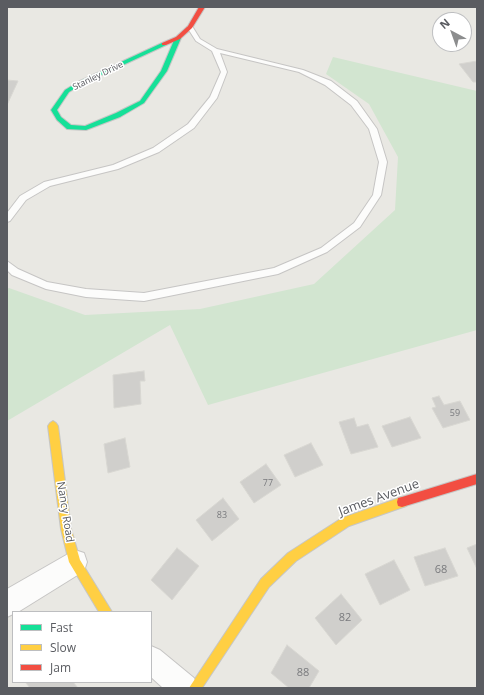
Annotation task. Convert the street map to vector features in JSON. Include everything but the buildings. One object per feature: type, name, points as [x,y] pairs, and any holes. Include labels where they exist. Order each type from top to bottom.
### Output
[{"type":"street","name":"Stanley Drive","points":[[178,38],[164,71],[142,102],[118,115],[86,128],[69,127],[59,118],[54,110],[67,91],[80,83],[178,38],[190,27],[202,7]]},
{"type":"street","name":"Nancy Road","points":[[53,426],[66,529],[75,562],[105,611]]},
{"type":"street","name":"James Avenue","points":[[195,688],[265,583],[292,557],[346,522],[391,505],[477,479]]},
{"type":"street","points":[[7,604],[75,562]]},
{"type":"street","points":[[152,660],[184,688]]},
{"type":"lane","points":[[7,265],[15,272],[46,285],[86,293],[144,297],[275,271],[324,250],[358,225],[377,195],[383,162],[373,129],[354,103],[328,83],[301,71],[215,50],[198,40],[190,27]]},
{"type":"lane","points":[[7,219],[23,198],[47,184],[115,166],[156,150],[191,126],[213,98],[224,72],[215,50]]},
{"type":"green space","points":[[333,57],[477,91],[477,330],[208,405],[170,325],[7,421],[7,289],[9,288],[85,315],[200,309],[314,284],[395,210],[398,157],[369,104],[326,74]]},
{"type":"traffic: fast","points":[[164,44],[80,83],[67,91],[54,110],[59,118],[69,127],[86,128],[118,115],[142,102],[164,71],[178,38]]},
{"type":"traffic: slow","points":[[53,426],[66,529],[75,562],[105,611]]},
{"type":"traffic: slow","points":[[195,688],[265,583],[292,557],[346,522],[402,502]]},
{"type":"traffic: jam","points":[[164,44],[178,38],[190,27],[202,7]]},
{"type":"traffic: jam","points":[[402,502],[477,479]]}]
